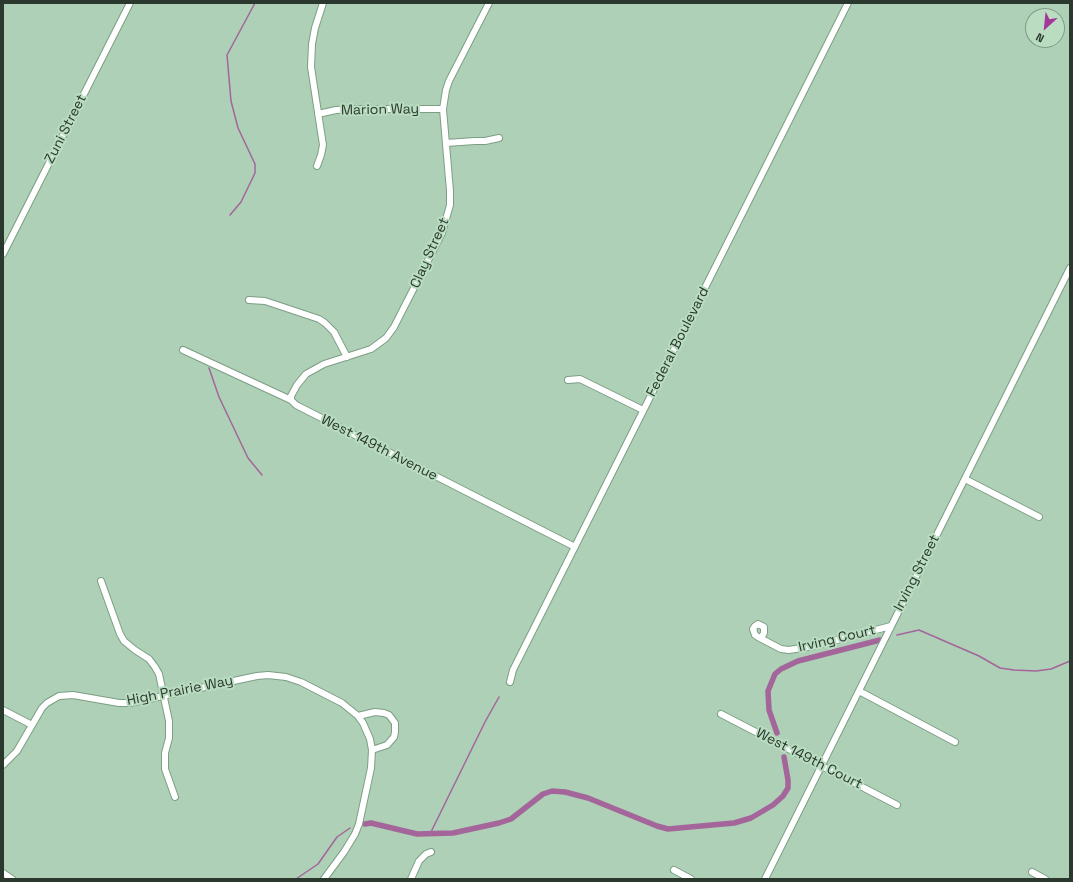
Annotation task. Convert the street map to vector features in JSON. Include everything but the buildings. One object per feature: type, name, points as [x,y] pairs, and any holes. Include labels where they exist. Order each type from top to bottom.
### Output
[{"type":"street","name":"Zuni Street","points":[[3,254],[130,3]]},
{"type":"street","points":[[317,166],[321,155],[322,145],[311,67],[312,44],[322,3]]},
{"type":"street","name":"Clay Street","points":[[291,400],[291,396],[297,385],[306,374],[324,364],[376,346],[390,333],[442,233],[450,205],[443,109],[446,90],[449,81],[489,3]]},
{"type":"street","name":"Federal Boulevard","points":[[510,682],[513,670],[574,547],[848,3]]},
{"type":"street","name":"Marion Way","points":[[318,114],[336,110],[351,109],[443,109]]},
{"type":"street","points":[[446,143],[475,140],[485,142],[499,138]]},
{"type":"street","name":"Irving Street","points":[[765,879],[1070,268]]},
{"type":"street","points":[[249,300],[265,301],[319,319],[334,332],[347,357]]},
{"type":"street","name":"West 149th Avenue","points":[[183,350],[291,400],[296,406],[574,547]]},
{"type":"street","points":[[568,380],[580,379],[643,410]]},
{"type":"street","points":[[965,479],[1039,517]]},
{"type":"street","points":[[101,581],[120,634],[128,646],[144,655],[153,664],[159,674],[170,729],[165,753],[165,769],[175,797]]},
{"type":"street","name":"Irving Court","points":[[761,638],[781,649],[789,650],[814,646],[891,626]]},
{"type":"street","name":"High Prairie Way","points":[[3,765],[18,752],[42,708],[47,703],[59,696],[73,695],[119,703],[130,703],[257,676],[278,675],[295,680],[339,701],[358,716],[367,731],[372,750],[371,768],[359,824],[344,852],[324,879]]},
{"type":"street","points":[[859,691],[955,742]]},
{"type":"street","points":[[3,710],[32,725]]},
{"type":"street","points":[[358,716],[379,711],[389,715],[395,723],[395,732],[391,742],[387,745],[372,750]]},
{"type":"street","name":"West 149th Court","points":[[721,714],[897,805]]},
{"type":"street","points":[[410,879],[419,861],[426,854],[431,852]]},
{"type":"street","points":[[674,870],[691,879]]},
{"type":"street","points":[[1032,872],[1045,879]]},
{"type":"street","points":[[3,873],[12,879]]},
{"type":"waterway","points":[[230,215],[241,202],[255,173],[255,164],[238,128],[231,101],[227,55],[255,3]]},
{"type":"waterway","points":[[209,368],[219,397],[248,458],[262,475]]},
{"type":"waterway","points":[[897,635],[919,630],[979,656],[1000,668],[1036,671],[1051,669],[1070,661]]},
{"type":"waterway","points":[[777,733],[769,710],[768,691],[775,674],[781,669],[798,661],[880,640]]},
{"type":"waterway","points":[[430,834],[485,722],[499,697]]},
{"type":"waterway","points":[[365,824],[371,823],[417,834],[453,833],[511,819],[543,794],[552,791],[565,792],[588,798],[668,829],[734,823],[751,818],[773,805],[783,796],[788,788],[784,757]]},
{"type":"waterway","points":[[296,879],[318,864],[337,837],[350,828]]}]
